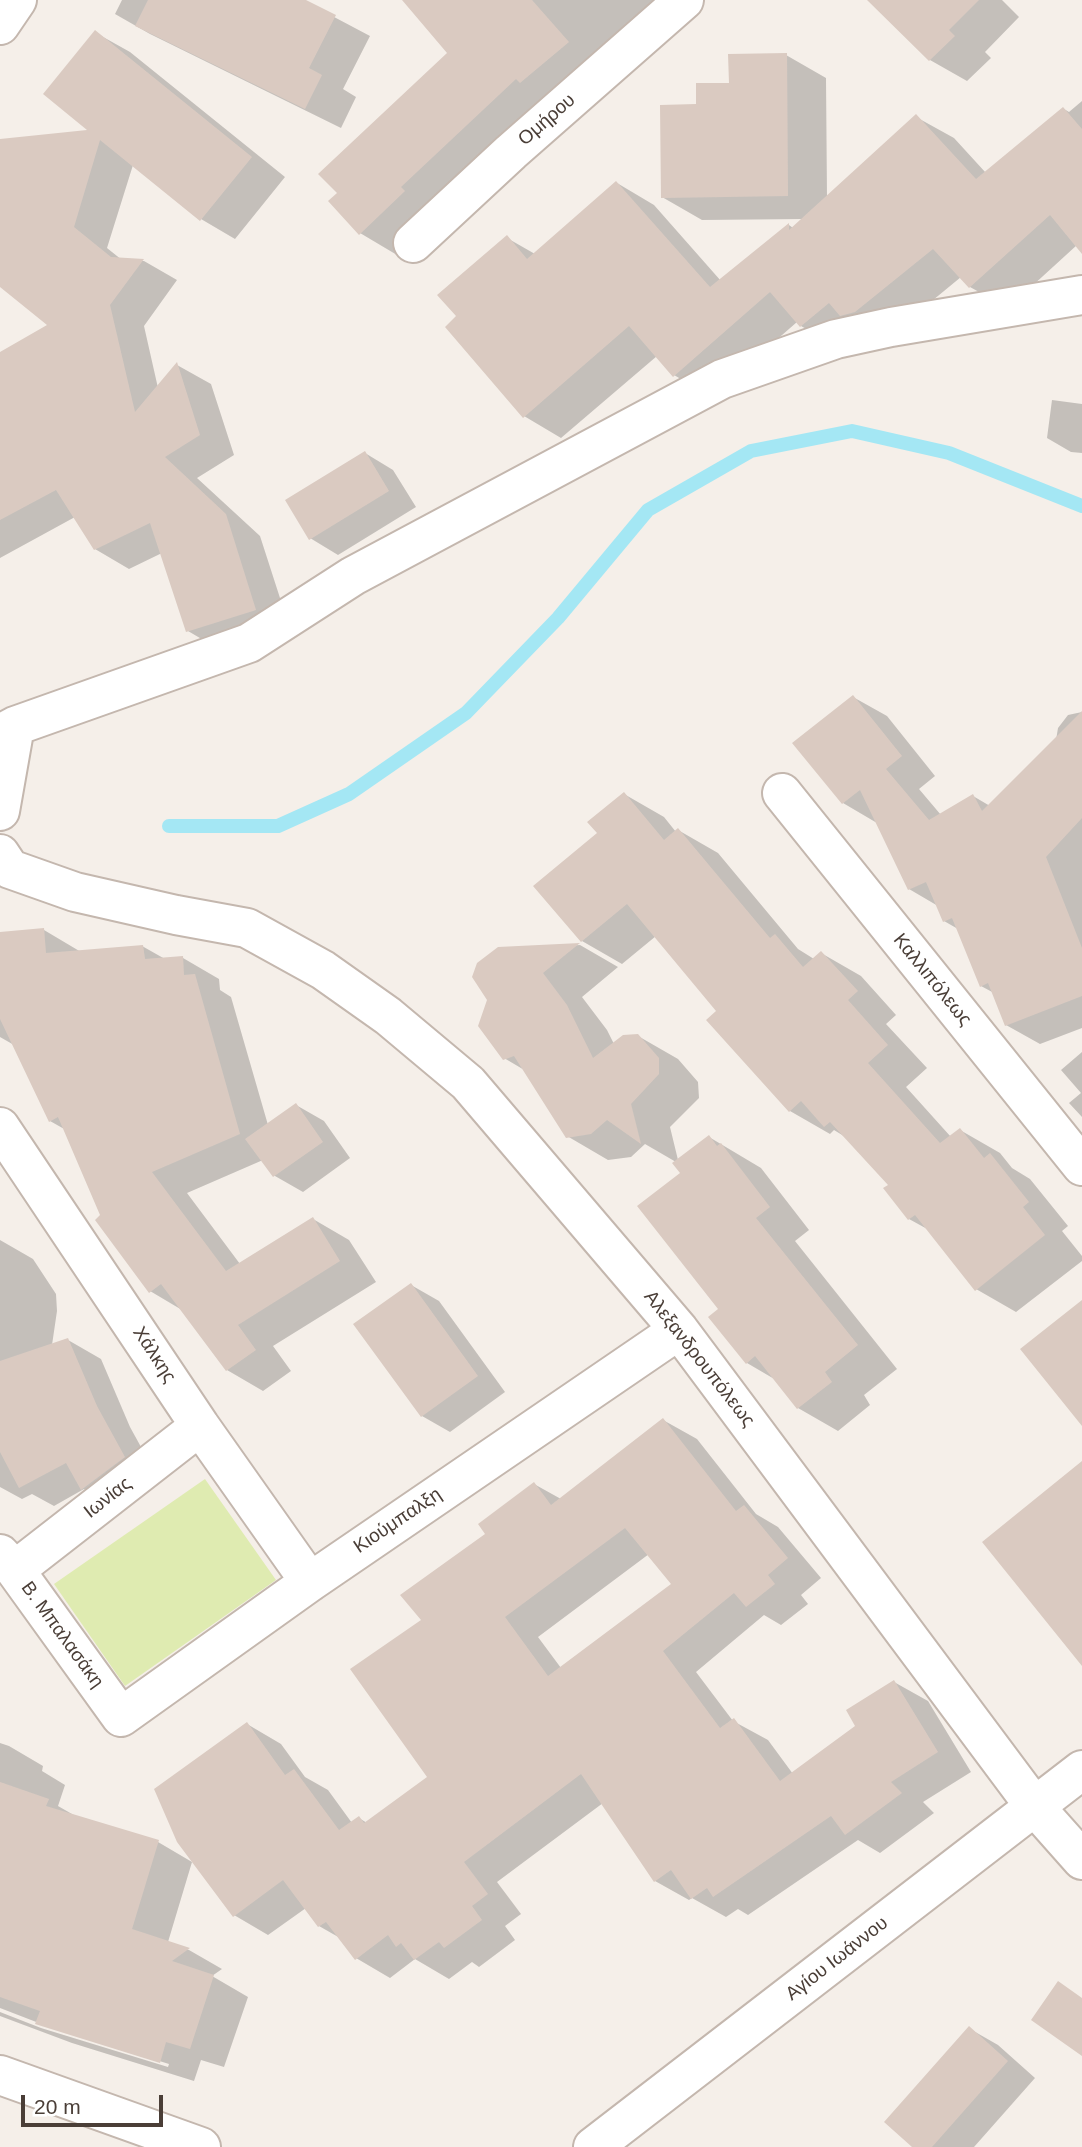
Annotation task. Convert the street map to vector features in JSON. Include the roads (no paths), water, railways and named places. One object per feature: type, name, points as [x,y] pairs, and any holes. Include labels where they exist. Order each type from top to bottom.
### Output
[{"type":"street","points":[[0,25],[17,0]]},
{"type":"street","name":"Ομήρου","points":[[413,243],[511,152],[684,0]]},
{"type":"street","points":[[0,811],[7,730],[249,643],[353,576],[722,379],[836,339],[891,327],[1082,295]]},
{"type":"street","name":"Καλλιπόλεως","points":[[782,793],[1082,1166]]},
{"type":"street","name":"Αλεξανδρουπόλεως","points":[[0,854],[10,869],[75,892],[247,928],[323,970],[366,1000],[468,1083],[679,1330],[1035,1807],[1082,1860]]},
{"type":"street","name":"Χάλκης","points":[[0,1127],[201,1426],[310,1582]]},
{"type":"street","name":"Κιούμπαλξη","points":[[121,1717],[310,1582],[679,1330]]},
{"type":"street","name":"Ιωνίας","points":[[8,1562],[201,1426]]},
{"type":"street","name":"Β. Μπαλασάκη","points":[[8,1562],[121,1717]]},
{"type":"street","name":"Αγίου Ιωάννου","points":[[593,2147],[1082,1770]]},
{"type":"street","points":[[0,2075],[201,2147]]},
{"type":"waterway","points":[[169,826],[278,826],[349,794],[466,713],[558,618],[648,510],[751,451],[852,431],[949,453],[1082,506]]}]
